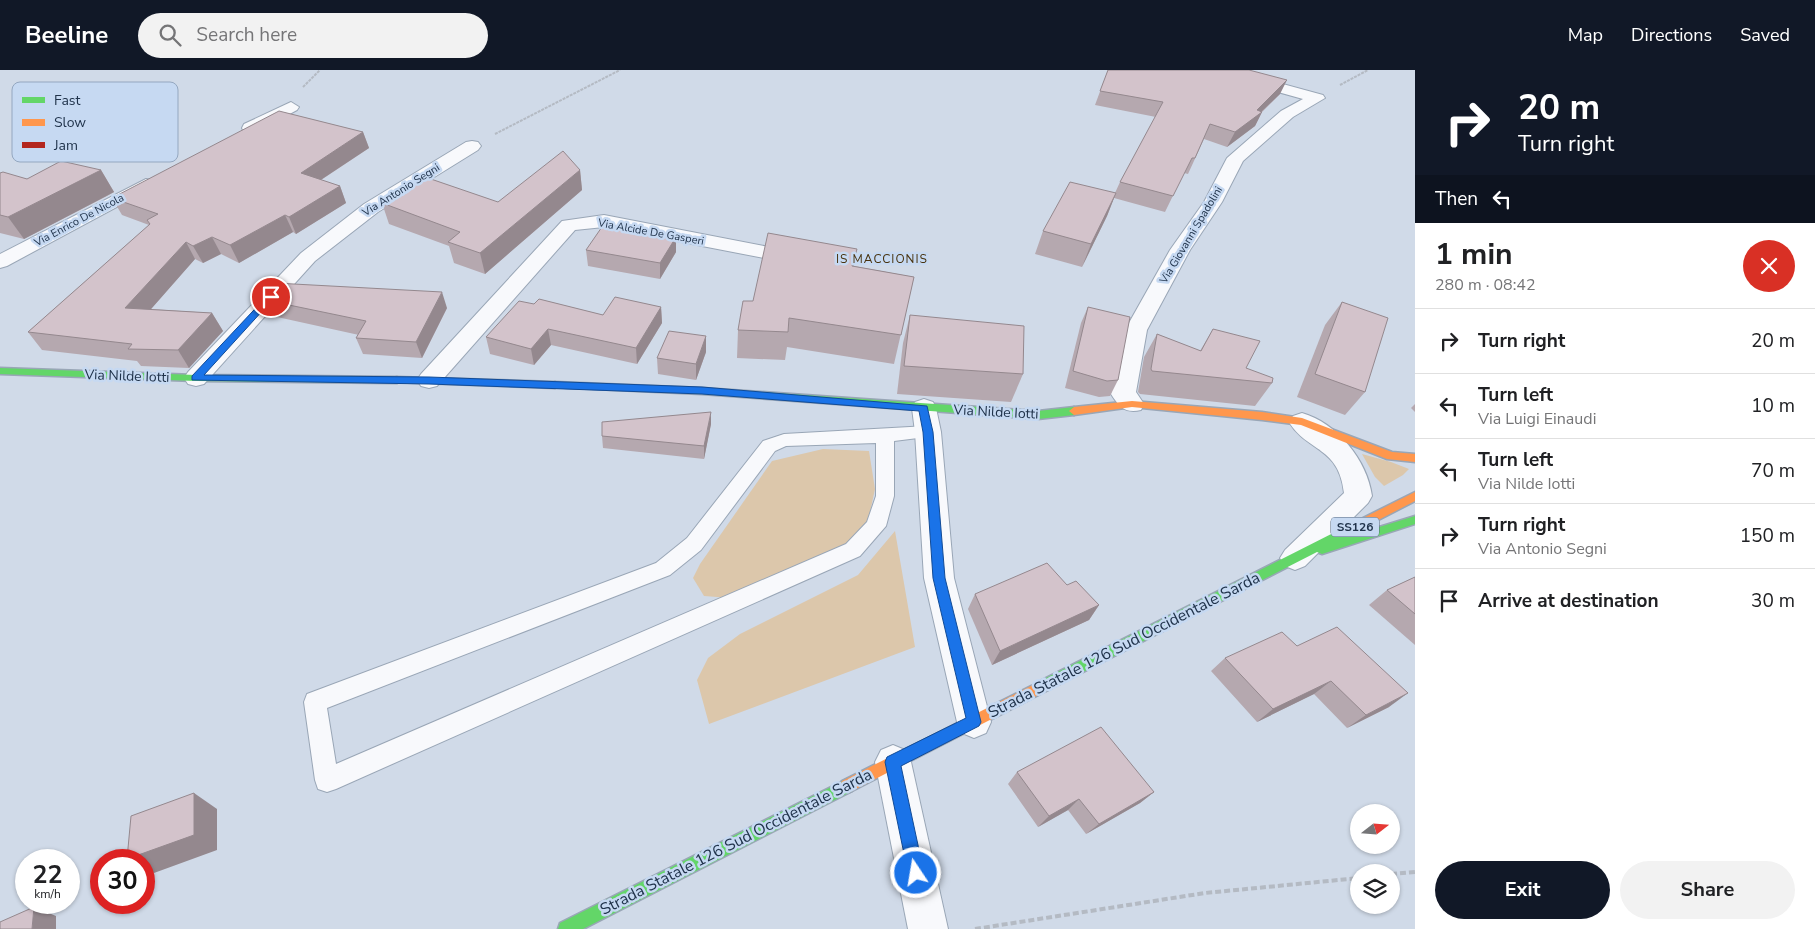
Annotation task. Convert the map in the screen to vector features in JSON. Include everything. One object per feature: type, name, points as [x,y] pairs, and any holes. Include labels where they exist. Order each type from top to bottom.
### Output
[{"type":"street","points":[[1214,70],[1317,98]]},
{"type":"street","name":"Via Giovanni Spadolini","points":[[1132,404],[1123,394],[1136,330],[1180,250],[1213,202],[1236,158],[1287,114],[1317,98]]},
{"type":"street","points":[[238,135],[291,107]]},
{"type":"street","name":"Via Antonio Segni","points":[[196,378],[308,257],[371,208],[472,146]]},
{"type":"street","name":"Via Enrico De Nicola","points":[[0,262],[159,177]]},
{"type":"street","name":"Via Alcide De Gasperi","points":[[429,380],[570,225],[604,221],[823,264]]},
{"type":"street","name":"Via Nilde Iotti","points":[[0,371],[196,378],[429,380],[702,391],[926,420],[1038,415],[1132,404],[1262,416],[1302,422],[1391,456],[1415,458]]},
{"type":"street","points":[[926,420],[939,578],[961,676],[974,722]]},
{"type":"street","points":[[1294,558],[1358,496],[1358,480],[1346,458],[1302,422]]},
{"type":"street","name":"Strada Statale 126 Sud Occidentale Sarda","points":[[566,929],[1415,496]]},
{"type":"street","points":[[1294,558],[1415,520]]},
{"type":"street","points":[[892,762],[928,929]]},
{"type":"lane","points":[[885,436],[885,496],[876,526],[853,550],[327,780],[314,702],[663,569],[694,544],[769,446],[784,440],[885,436],[926,420]]},
{"type":"path","points":[[472,146],[620,70]]},
{"type":"path","points":[[1317,98],[1368,70]]},
{"type":"path","points":[[1400,873],[1415,872]]},
{"type":"path","points":[[975,929],[1205,893],[1350,879]]},
{"type":"shaded area","points":[[823,449],[869,451],[875,489],[867,526],[853,544],[730,598],[704,596],[693,578],[700,564],[772,461]]},
{"type":"shaded area","points":[[1362,454],[1409,469],[1403,475],[1384,486],[1375,477]]},
{"type":"shaded area","points":[[895,531],[915,647],[709,724],[697,680],[708,658],[740,634],[858,575]]},
{"type":"building","points":[[1108,70],[1249,70],[1287,80],[1257,110],[1262,112],[1235,132],[1210,124],[1195,158],[1192,158],[1173,196],[1120,182],[1163,102],[1100,91]]},
{"type":"building","points":[[279,111],[363,132],[301,173],[340,186],[289,217],[285,215],[230,245],[212,237],[193,246],[186,242],[125,308],[212,313],[178,350],[128,349],[132,344],[28,332],[150,224],[147,220],[158,214],[112,198]]},
{"type":"building","points":[[563,151],[580,170],[480,253],[448,242],[460,232],[382,203],[425,177],[498,202]]},
{"type":"building","points":[[59,162],[101,170],[8,217],[0,215],[0,173],[3,172],[27,179]]},
{"type":"building","points":[[1070,182],[1116,193],[1091,244],[1043,231]]},
{"type":"building","points":[[604,224],[676,237],[660,263],[586,250]]},
{"type":"building","points":[[768,233],[857,249],[852,266],[914,277],[901,335],[789,318],[788,332],[738,330],[743,301],[753,301]]},
{"type":"building","points":[[275,283],[442,292],[416,342],[356,338],[366,321],[260,299]]},
{"type":"building","points":[[615,297],[661,307],[636,348],[548,329],[531,349],[486,337],[519,301],[534,304],[539,299],[603,315]]},
{"type":"building","points":[[1342,302],[1388,318],[1365,392],[1315,374]]},
{"type":"building","points":[[1088,307],[1130,317],[1118,380],[1107,381],[1073,371]]},
{"type":"building","points":[[910,315],[1024,326],[1023,374],[904,366]]},
{"type":"building","points":[[1213,329],[1260,341],[1246,368],[1273,378],[1272,383],[1152,371],[1157,334],[1201,351]]},
{"type":"building","points":[[669,331],[706,336],[696,364],[657,358]]},
{"type":"building","points":[[711,412],[704,446],[602,436],[602,422]]},
{"type":"building","points":[[1047,563],[1067,585],[1076,581],[1099,605],[1000,651],[975,594]]},
{"type":"building","points":[[1415,577],[1415,614],[1387,590]]},
{"type":"building","points":[[1337,627],[1408,693],[1366,715],[1331,681],[1273,709],[1225,658],[1282,632],[1297,646]]},
{"type":"building","points":[[1101,727],[1154,792],[1099,824],[1079,799],[1049,816],[1017,772]]},
{"type":"building","points":[[194,793],[194,835],[155,849],[128,849],[131,816]]},
{"type":"building","points":[[18,914],[33,914],[32,929],[0,929],[0,922]]},
{"type":"traffic: fast","points":[[0,371],[196,378],[397,380]]},
{"type":"traffic: fast","points":[[555,385],[702,391],[1038,415],[1074,411]]},
{"type":"traffic: fast","points":[[1322,549],[1415,520]]},
{"type":"traffic: fast","points":[[1045,685],[1355,527]]},
{"type":"traffic: fast","points":[[566,929],[847,786]]},
{"type":"traffic: slow","points":[[1074,411],[1132,404],[1262,416],[1302,422],[1391,456],[1415,458]]},
{"type":"traffic: slow","points":[[1355,527],[1415,496]]},
{"type":"traffic: slow","points":[[847,786],[1045,685]]},
{"type":"traffic: jam","points":[[397,380],[555,385]]},
{"type":"district","name":"IS MACCIONIS","points":[[882,259]]},
{"type":"route","points":[[271,297],[196,378],[429,380],[702,391],[924,408],[928,432],[939,578],[961,676],[974,722],[892,762],[916,873]]}]
